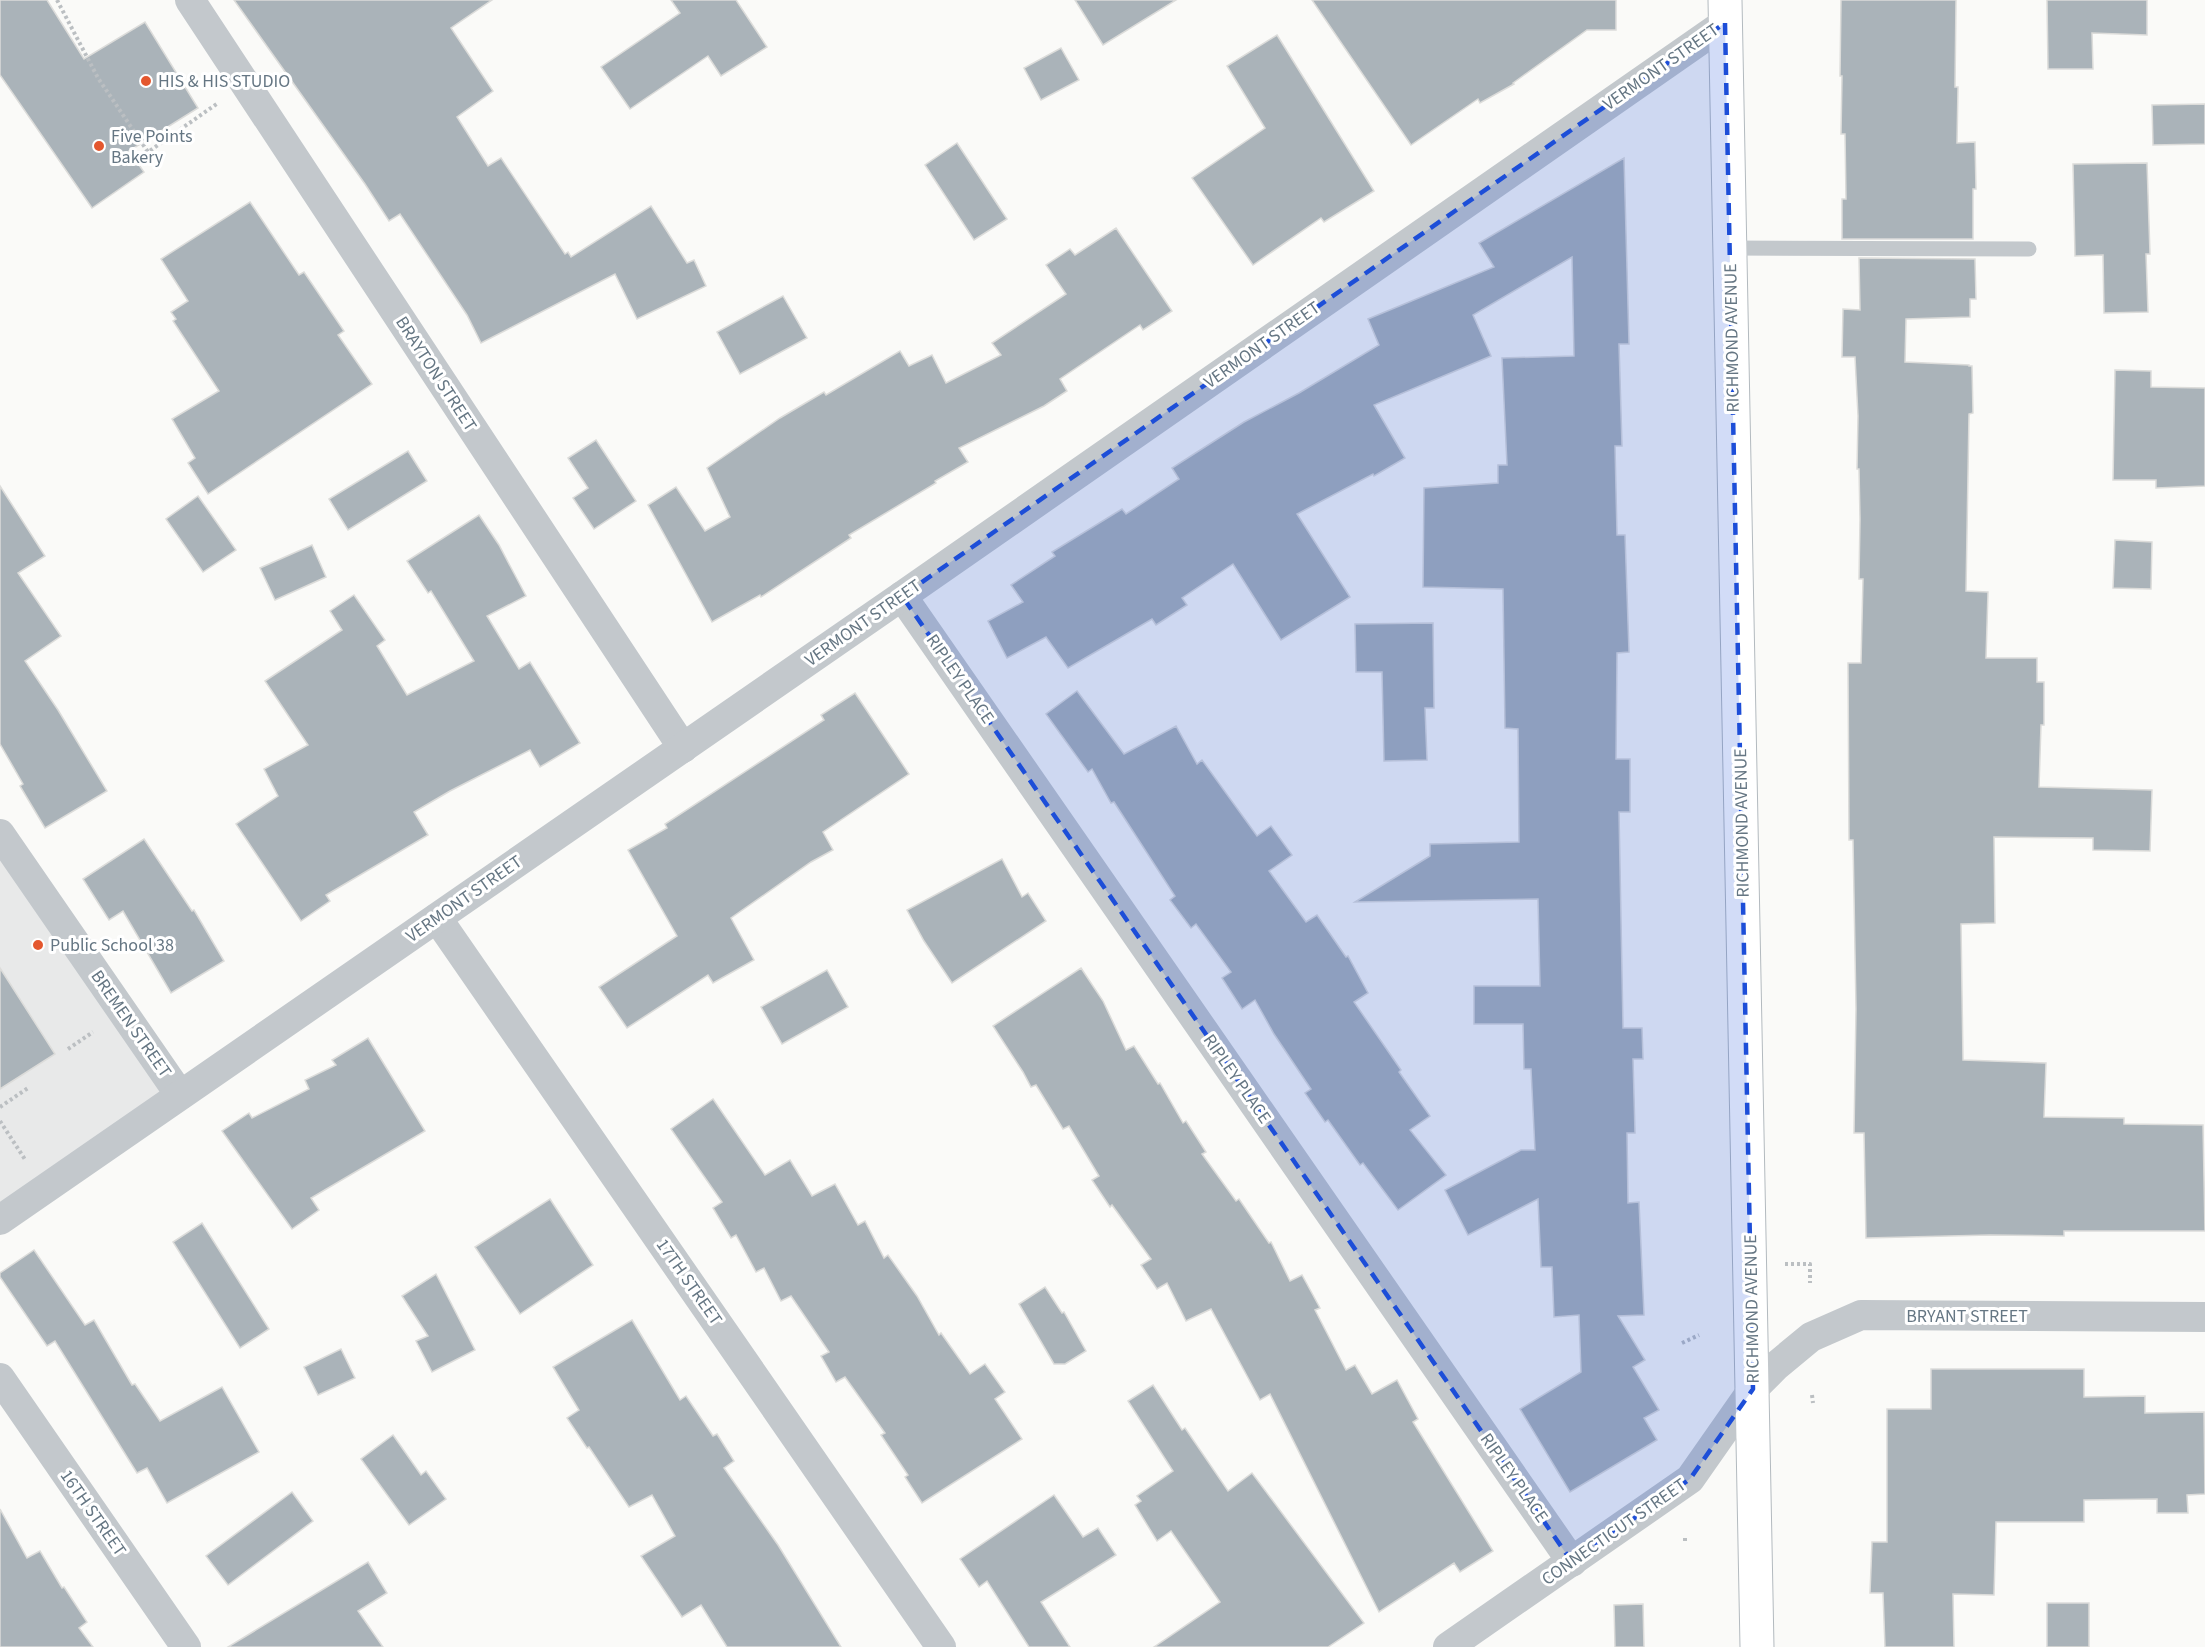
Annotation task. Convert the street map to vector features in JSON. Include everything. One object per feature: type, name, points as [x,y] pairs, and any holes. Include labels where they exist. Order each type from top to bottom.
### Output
[{"type":"street","name":"BRAYTON STREET","points":[[190,0],[683,748]]},
{"type":"street","name":"VERMONT STREET","points":[[0,1220],[902,596],[1725,12]]},
{"type":"street","name":"RICHMOND AVENUE","points":[[1725,12],[1757,1647]]},
{"type":"street","name":"RIPLEY PLACE","points":[[902,596],[1572,1562]]},
{"type":"street","name":"BREMEN STREET","points":[[0,834],[180,1095]]},
{"type":"street","name":"17TH STREET","points":[[437,918],[941,1647]]},
{"type":"street","name":"BRYANT STREET","points":[[1753,1389],[1811,1337],[1861,1315],[2205,1317]]},
{"type":"street","name":"16TH STREET","points":[[0,1378],[186,1647]]},
{"type":"street","name":"CONNECTICUT STREET","points":[[1448,1647],[1690,1479],[1753,1389]]},
{"type":"lane","points":[[1730,248],[2029,249]]},
{"type":"path","points":[[57,0],[98,78],[148,152],[221,101]]},
{"type":"path","points":[[68,1049],[93,1032]]},
{"type":"path","points":[[0,1107],[28,1088]]},
{"type":"path","points":[[0,1121],[24,1158]]},
{"type":"path","points":[[1789,1264],[1810,1264],[1810,1283]]},
{"type":"path","points":[[1682,1343],[1699,1335]]},
{"type":"path","points":[[1812,1395],[1813,1403]]},
{"type":"highlighted area","points":[[1725,23],[1738,642],[1753,1389],[1690,1479],[1572,1562],[902,596]]},
{"type":"shaded area","name":"Public School 38","points":[[0,834],[180,1095],[0,1220]]},
{"type":"building","points":[[0,0],[47,0],[84,59],[145,22],[198,108],[129,151],[144,172],[92,208],[0,75]]},
{"type":"building","points":[[234,0],[492,0],[451,28],[493,91],[457,117],[488,166],[501,158],[565,254],[568,252],[571,257],[651,206],[687,263],[694,260],[706,286],[637,319],[615,274],[481,343],[467,315],[400,214],[389,221]]},
{"type":"building","points":[[671,0],[736,0],[767,47],[721,76],[708,56],[630,109],[601,67],[680,13]]},
{"type":"building","points":[[1075,0],[1176,0],[1103,45]]},
{"type":"building","points":[[1312,0],[1616,0],[1616,30],[1587,30],[1514,84],[1480,103],[1478,99],[1411,145]]},
{"type":"building","points":[[1841,0],[1956,0],[1957,143],[1975,142],[1976,189],[1973,189],[1973,239],[1842,239],[1842,199],[1846,199],[1845,134],[1841,134]]},
{"type":"building","points":[[2047,0],[2147,0],[2147,35],[2092,33],[2093,69],[2048,69]]},
{"type":"building","points":[[1277,35],[1374,191],[1324,222],[1321,218],[1253,265],[1192,178],[1265,128],[1227,66]]},
{"type":"building","points":[[1061,48],[1079,80],[1041,100],[1024,68]]},
{"type":"building","points":[[2205,104],[2205,144],[2153,145],[2152,105]]},
{"type":"building","points":[[957,143],[1007,219],[974,240],[925,165]]},
{"type":"building","points":[[1624,158],[1629,344],[1619,344],[1622,446],[1615,446],[1617,535],[1625,535],[1629,652],[1617,653],[1616,759],[1630,759],[1630,812],[1619,812],[1623,1028],[1642,1028],[1643,1059],[1633,1059],[1635,1133],[1627,1133],[1628,1203],[1639,1202],[1644,1315],[1618,1316],[1645,1360],[1633,1367],[1659,1410],[1644,1418],[1657,1440],[1570,1492],[1520,1409],[1581,1372],[1579,1315],[1554,1317],[1552,1267],[1541,1267],[1538,1199],[1468,1235],[1445,1190],[1521,1150],[1535,1150],[1531,1069],[1524,1069],[1523,1024],[1474,1024],[1474,986],[1540,986],[1538,899],[1355,902],[1430,856],[1430,844],[1519,842],[1518,729],[1505,728],[1503,589],[1423,587],[1424,488],[1498,483],[1498,465],[1507,465],[1502,358],[1574,356],[1572,257],[1473,315],[1491,356],[1374,405],[1405,458],[1297,514],[1350,597],[1281,640],[1233,564],[1182,598],[1187,605],[1156,625],[1152,619],[1068,668],[1046,637],[1007,658],[988,621],[1023,602],[1011,585],[1055,556],[1052,552],[1122,509],[1126,514],[1179,479],[1172,468],[1244,422],[1299,393],[1379,345],[1368,319],[1494,267],[1479,243]]},
{"type":"building","points":[[2147,163],[2150,254],[2146,254],[2148,312],[2104,313],[2103,255],[2075,256],[2073,164]]},
{"type":"building","points":[[250,202],[299,275],[304,272],[344,331],[338,335],[372,384],[208,494],[188,463],[195,458],[172,419],[219,391],[173,321],[176,319],[171,312],[188,301],[161,259]]},
{"type":"building","points":[[1116,228],[1172,311],[1143,330],[1140,325],[1060,379],[1067,391],[1044,406],[959,448],[968,462],[849,535],[851,538],[761,597],[760,595],[712,622],[648,505],[676,487],[705,531],[730,517],[707,468],[780,418],[824,392],[826,395],[900,351],[909,366],[932,355],[946,383],[1001,355],[992,343],[1066,294],[1046,265],[1070,249],[1075,255]]},
{"type":"building","points":[[1859,258],[1975,259],[1976,299],[1970,299],[1970,317],[1906,319],[1905,362],[1972,366],[1973,413],[1969,414],[1966,591],[1988,592],[1986,658],[2037,658],[2037,682],[2044,682],[2044,725],[2041,725],[2039,787],[2152,790],[2150,851],[2093,850],[2093,838],[1994,837],[1995,923],[1961,924],[1963,1060],[2046,1063],[2044,1117],[2124,1118],[2124,1124],[2203,1125],[2205,1231],[2064,1231],[2064,1236],[1866,1238],[1864,1133],[1854,1133],[1856,1009],[1853,840],[1849,840],[1848,663],[1861,663],[1863,579],[1859,579],[1860,519],[1855,357],[1842,357],[1843,309],[1860,310]]},
{"type":"building","points":[[783,296],[807,338],[740,374],[717,332]]},
{"type":"building","points":[[2115,370],[2151,371],[2151,387],[2205,388],[2205,486],[2156,488],[2156,480],[2113,480]]},
{"type":"building","points":[[596,440],[636,501],[594,529],[573,498],[588,488],[568,458]]},
{"type":"building","points":[[408,451],[427,481],[348,530],[329,499]]},
{"type":"building","points":[[0,486],[45,556],[18,573],[61,636],[25,661],[107,791],[45,828],[20,786],[23,784],[0,744]]},
{"type":"building","points":[[198,496],[236,550],[203,572],[166,519]]},
{"type":"building","points":[[479,515],[499,545],[526,596],[487,616],[519,669],[530,662],[580,743],[540,767],[530,750],[414,812],[428,835],[326,895],[330,901],[301,921],[236,824],[278,796],[264,769],[308,745],[265,681],[342,630],[330,611],[354,595],[385,640],[377,646],[407,695],[474,661],[431,591],[428,593],[407,561]]},
{"type":"building","points":[[2115,540],[2152,542],[2151,589],[2113,588]]},
{"type":"building","points":[[312,545],[326,577],[275,600],[260,568]]},
{"type":"building","points":[[1433,623],[1434,708],[1425,708],[1427,760],[1384,761],[1382,672],[1356,672],[1355,624]]},
{"type":"building","points":[[1077,691],[1124,754],[1176,726],[1197,764],[1202,760],[1257,836],[1271,826],[1292,855],[1269,871],[1306,922],[1317,915],[1346,957],[1348,956],[1368,993],[1354,1002],[1430,1116],[1410,1130],[1446,1175],[1398,1210],[1363,1163],[1360,1165],[1328,1120],[1325,1122],[1305,1093],[1311,1089],[1274,1034],[1255,1000],[1242,1009],[1222,978],[1231,972],[1196,924],[1191,928],[1170,900],[1175,896],[1114,802],[1111,803],[1092,769],[1088,772],[1046,714]]},
{"type":"building","points":[[855,693],[909,774],[823,832],[833,850],[811,862],[731,918],[754,960],[713,983],[708,975],[627,1028],[599,987],[677,936],[628,850],[667,828],[665,824],[824,720],[821,715]]},
{"type":"building","points":[[144,839],[192,911],[194,910],[224,961],[171,993],[123,911],[109,920],[83,879]]},
{"type":"building","points":[[1002,859],[1022,897],[1028,893],[1046,921],[952,983],[907,910]]},
{"type":"building","points":[[0,968],[55,1054],[0,1089]]},
{"type":"building","points":[[1081,968],[1103,1001],[1126,1050],[1134,1046],[1158,1084],[1160,1083],[1183,1123],[1186,1121],[1206,1152],[1202,1154],[1236,1201],[1239,1199],[1269,1243],[1271,1242],[1290,1281],[1302,1275],[1320,1308],[1315,1310],[1346,1370],[1355,1365],[1372,1394],[1397,1380],[1418,1419],[1413,1422],[1493,1551],[1460,1572],[1454,1563],[1379,1612],[1270,1394],[1260,1400],[1211,1309],[1186,1321],[1167,1283],[1157,1289],[1141,1265],[1151,1259],[1092,1180],[1099,1176],[1069,1126],[1063,1129],[1036,1085],[1031,1087],[993,1026]]},
{"type":"building","points":[[827,970],[848,1007],[782,1044],[761,1007]]},
{"type":"building","points":[[368,1038],[425,1131],[311,1198],[319,1210],[292,1229],[222,1131],[249,1113],[252,1118],[309,1089],[305,1080],[336,1065],[332,1060]]},
{"type":"building","points":[[713,1099],[765,1175],[790,1160],[812,1196],[835,1184],[858,1225],[865,1221],[884,1258],[888,1255],[917,1296],[939,1335],[941,1333],[970,1374],[985,1364],[1005,1392],[995,1399],[1022,1439],[922,1503],[905,1477],[908,1475],[881,1435],[885,1433],[845,1377],[836,1382],[821,1356],[829,1352],[791,1296],[781,1301],[764,1268],[756,1272],[736,1235],[731,1238],[713,1208],[722,1202],[671,1129]]},
{"type":"building","points":[[550,1199],[593,1265],[520,1314],[475,1247]]},
{"type":"building","points":[[202,1223],[269,1329],[240,1348],[173,1242]]},
{"type":"building","points":[[34,1250],[85,1325],[94,1320],[132,1385],[135,1384],[160,1421],[222,1387],[259,1452],[167,1503],[147,1468],[137,1473],[55,1341],[47,1346],[0,1277],[0,1273]]},
{"type":"building","points":[[436,1274],[475,1350],[432,1372],[416,1341],[428,1336],[402,1296]]},
{"type":"building","points":[[1045,1287],[1062,1313],[1064,1312],[1086,1351],[1065,1364],[1054,1364],[1019,1304]]},
{"type":"building","points":[[632,1320],[680,1400],[686,1396],[713,1436],[717,1434],[734,1461],[724,1468],[778,1545],[841,1647],[727,1647],[701,1605],[682,1617],[641,1556],[675,1536],[652,1495],[629,1507],[567,1418],[579,1410],[553,1367]]},
{"type":"building","points":[[341,1349],[355,1378],[318,1395],[304,1367]]},
{"type":"building","points":[[1931,1369],[2084,1369],[2084,1397],[2145,1396],[2145,1413],[2204,1412],[2205,1494],[2187,1495],[2188,1513],[2157,1513],[2157,1499],[2084,1500],[2084,1522],[1996,1522],[1994,1595],[1953,1594],[1954,1647],[1885,1647],[1883,1593],[1870,1593],[1872,1542],[1887,1542],[1887,1409],[1931,1409]]},
{"type":"building","points":[[1153,1385],[1182,1430],[1185,1428],[1228,1491],[1252,1473],[1364,1623],[1328,1647],[1154,1647],[1220,1602],[1171,1531],[1157,1541],[1135,1505],[1141,1501],[1137,1496],[1173,1471],[1128,1401]]},
{"type":"building","points":[[393,1435],[421,1475],[426,1471],[446,1499],[409,1525],[361,1459]]},
{"type":"building","points":[[292,1492],[313,1521],[228,1585],[206,1556]]},
{"type":"building","points":[[1054,1495],[1083,1537],[1098,1528],[1116,1555],[1041,1602],[1070,1647],[1029,1647],[987,1581],[979,1587],[960,1559]]},
{"type":"building","points":[[0,1509],[27,1558],[40,1551],[62,1588],[64,1587],[87,1622],[79,1628],[93,1647],[0,1647]]},
{"type":"building","points":[[368,1562],[387,1593],[358,1611],[383,1647],[228,1647]]},
{"type":"building","points":[[2047,1603],[2089,1603],[2089,1647],[2047,1647]]},
{"type":"building","points":[[1643,1604],[1644,1647],[1615,1647],[1614,1605]]},
{"type":"place","name":"HIS & HIS STUDIO","points":[[146,81]]},
{"type":"place","name":"Five Points Bakery","points":[[99,146]]},
{"type":"place","name":"Public School 38","points":[[38,945]]}]
